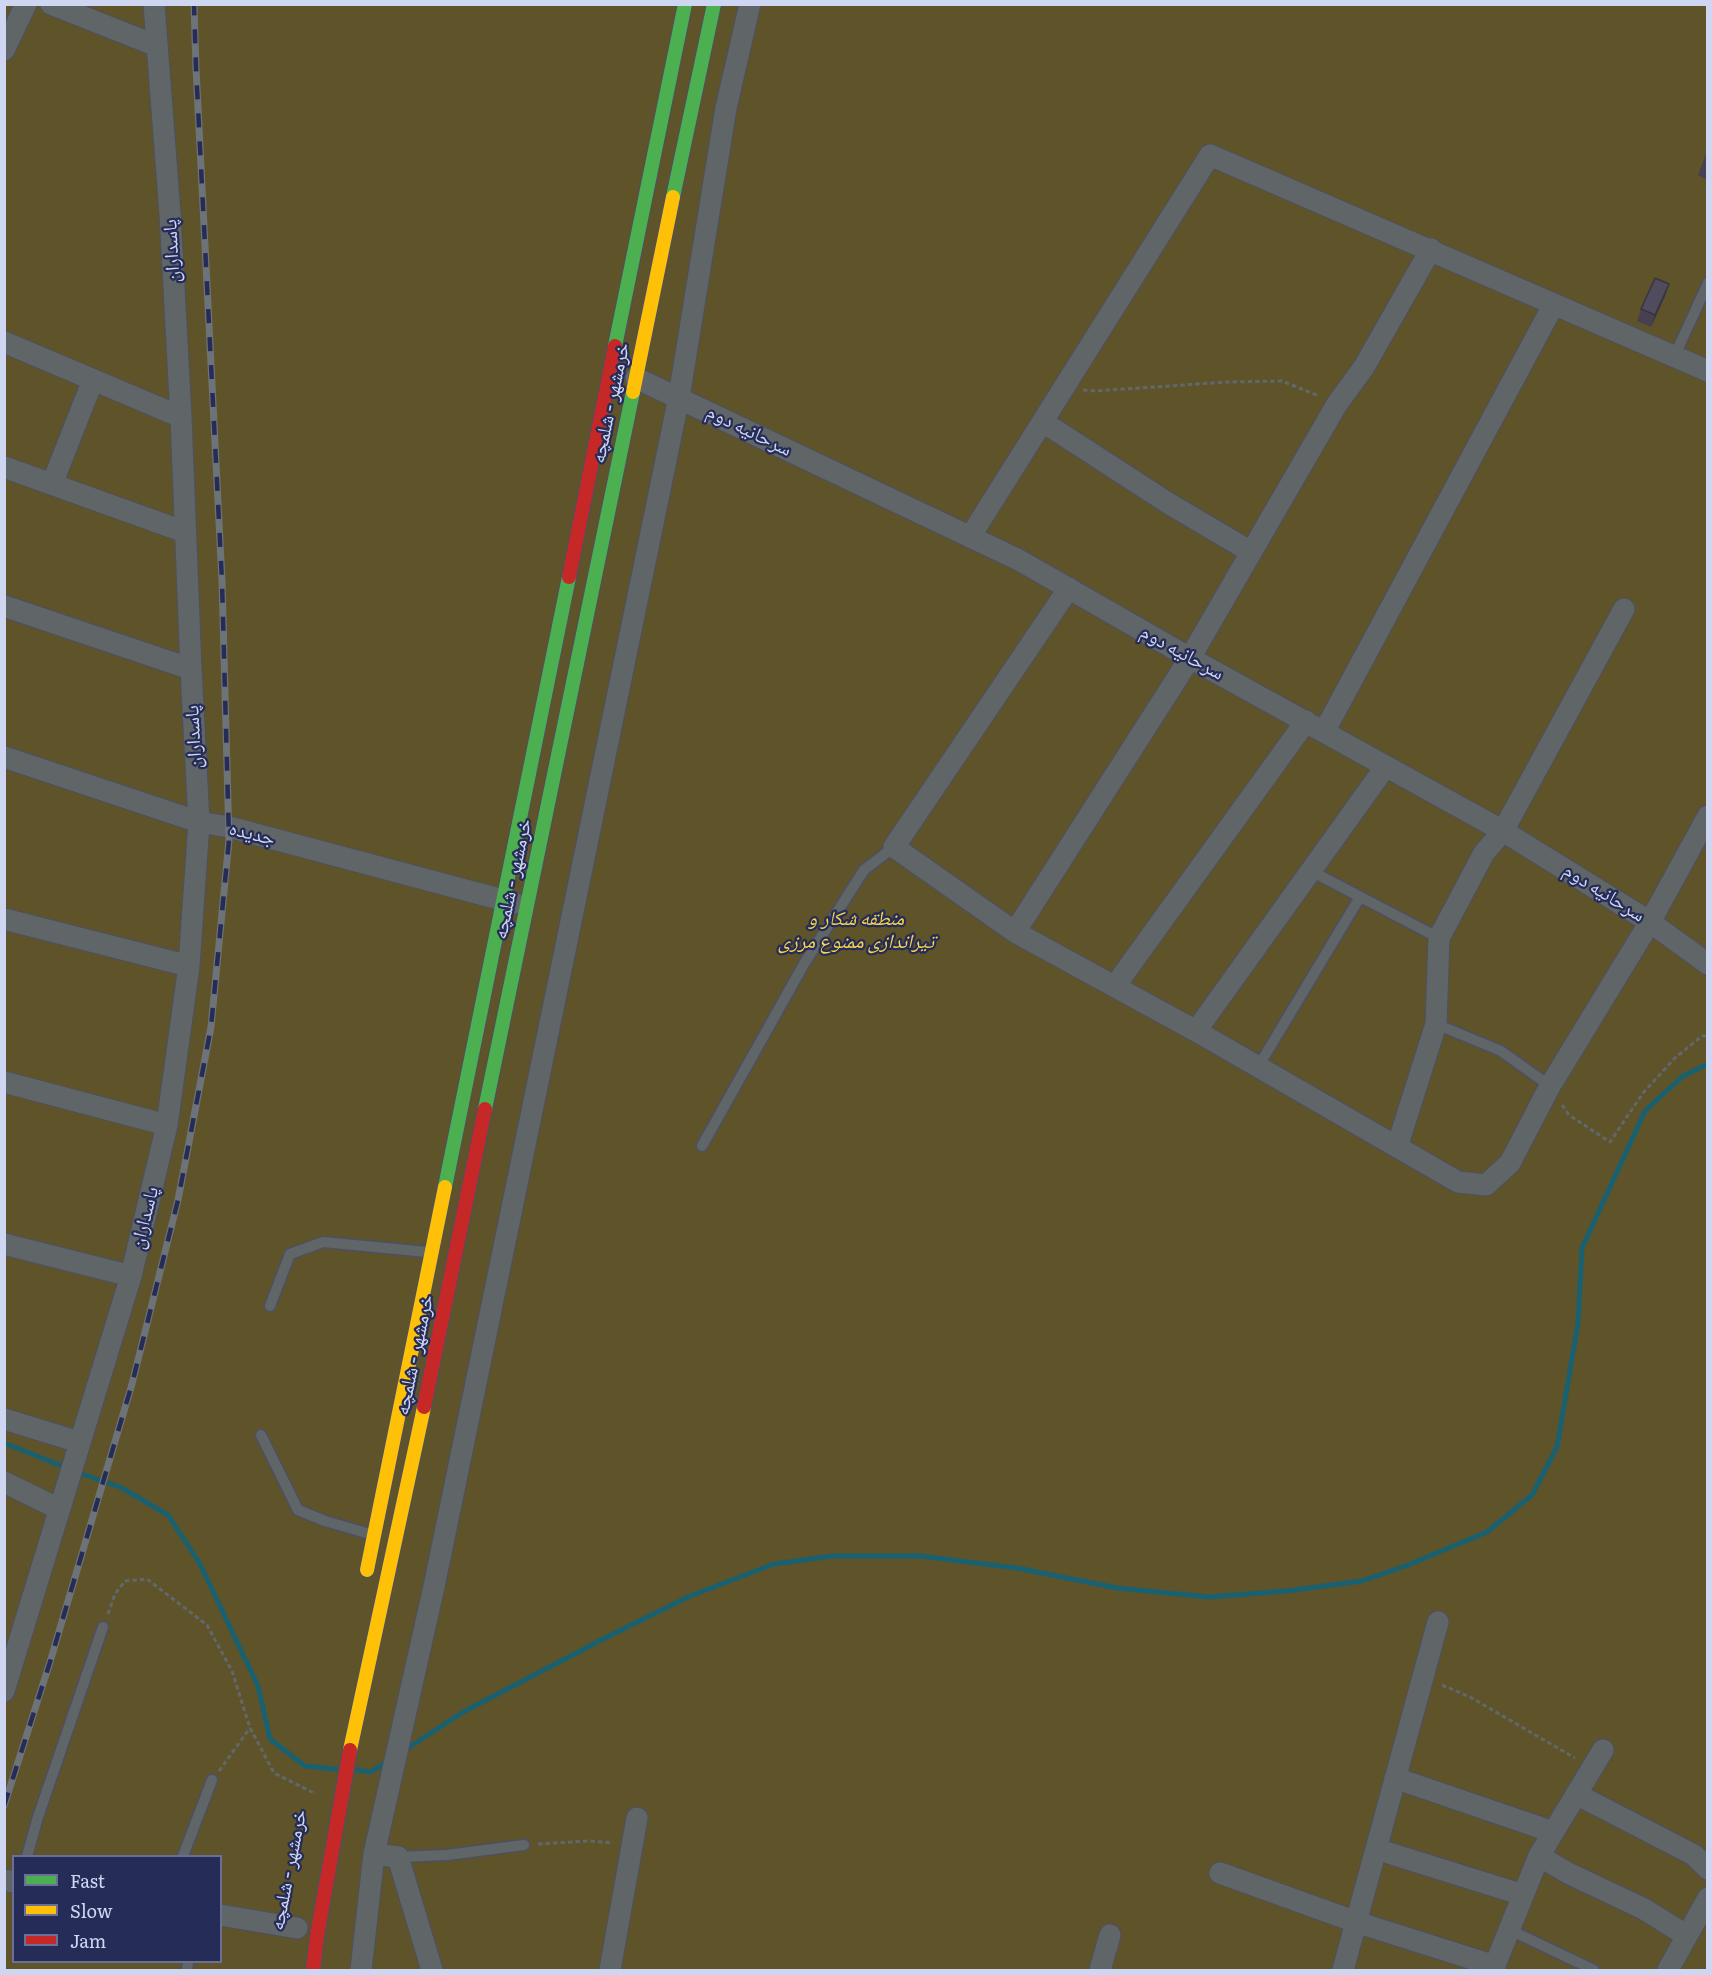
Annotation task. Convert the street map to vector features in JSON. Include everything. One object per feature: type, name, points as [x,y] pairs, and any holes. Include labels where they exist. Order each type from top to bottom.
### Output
[{"type":"highway","name":"خرمشهر - شلمچه","points":[[364,1582],[685,4]]},
{"type":"highway","name":"خرمشهر - شلمچه","points":[[313,1971],[344,1779],[405,1501],[714,4]]},
{"type":"street","points":[[4,50],[26,4]]},
{"type":"street","points":[[51,4],[157,46]]},
{"type":"street","name":"پاسداران","points":[[4,1691],[131,1276],[167,1125],[189,966],[199,822],[170,214],[154,4]]},
{"type":"street","points":[[361,1971],[374,1854],[435,1582],[679,397],[726,108],[750,4]]},
{"type":"street","points":[[970,537],[1210,155],[1431,249],[1707,371]]},
{"type":"street","points":[[1015,932],[1190,658],[1337,404],[1364,367],[1431,249]]},
{"type":"street","points":[[1324,732],[1554,304]]},
{"type":"street","points":[[4,342],[181,417]]},
{"type":"street","name":"سرحانیه دوم","points":[[636,378],[1019,560],[1190,658],[1503,831],[1650,922],[1707,964]]},
{"type":"street","points":[[51,484],[93,380]]},
{"type":"street","points":[[1042,422],[1251,552]]},
{"type":"street","points":[[4,467],[185,532]]},
{"type":"street","points":[[1069,588],[894,847],[1015,932],[1196,1031],[1458,1182],[1486,1185],[1510,1164],[1550,1086],[1650,922],[1707,816]]},
{"type":"street","points":[[4,606],[191,669]]},
{"type":"street","points":[[1397,1148],[1436,1024],[1439,938],[1484,853],[1503,831],[1624,609]]},
{"type":"street","points":[[1115,986],[1306,722]]},
{"type":"street","name":"جدیده","points":[[4,757],[199,822],[229,827],[527,907]]},
{"type":"street","points":[[1196,1031],[1386,766]]},
{"type":"street","points":[[4,919],[189,966]]},
{"type":"street","points":[[4,1082],[167,1125]]},
{"type":"street","points":[[4,1244],[131,1276]]},
{"type":"street","points":[[4,1419],[77,1448]]},
{"type":"street","points":[[4,1482],[59,1509]]},
{"type":"street","points":[[1342,1971],[1438,1622]]},
{"type":"street","points":[[1220,1873],[1494,1968],[1539,1856],[1603,1750]]},
{"type":"street","points":[[1395,1778],[1553,1832]]},
{"type":"street","points":[[1576,1794],[1694,1854],[1707,1869]]},
{"type":"street","points":[[610,1971],[637,1818]]},
{"type":"street","points":[[1376,1849],[1523,1895]]},
{"type":"street","points":[[374,1854],[398,1857],[432,1971]]},
{"type":"street","points":[[1539,1856],[1568,1873],[1644,1909],[1697,1927]]},
{"type":"street","points":[[1668,1971],[1697,1927],[1707,1898]]},
{"type":"street","points":[[222,1915],[297,1928]]},
{"type":"street","points":[[1100,1971],[1110,1935]]},
{"type":"lane","points":[[1674,357],[1707,283]]},
{"type":"lane","points":[[702,1146],[804,964],[864,870],[894,847]]},
{"type":"lane","points":[[1311,871],[1439,938]]},
{"type":"lane","points":[[1258,1067],[1360,897]]},
{"type":"lane","points":[[1436,1024],[1500,1051],[1550,1086]]},
{"type":"lane","points":[[270,1306],[290,1254],[323,1242],[431,1253]]},
{"type":"lane","points":[[261,1435],[298,1510],[325,1521],[373,1535]]},
{"type":"lane","points":[[28,1855],[38,1817],[103,1627]]},
{"type":"lane","points":[[184,1855],[212,1780]]},
{"type":"lane","points":[[398,1857],[447,1856],[524,1845]]},
{"type":"lane","points":[[1510,1930],[1594,1971]]},
{"type":"path","points":[[1064,388],[1095,391],[1227,382],[1282,381],[1337,404]]},
{"type":"path","points":[[1550,1086],[1569,1115],[1610,1142],[1651,1084],[1675,1058],[1702,1036],[1707,1036]]},
{"type":"path","points":[[103,1627],[115,1594],[125,1581],[147,1579],[207,1625],[232,1671],[250,1728],[274,1773],[322,1797]]},
{"type":"path","points":[[1423,1677],[1470,1697],[1592,1768]]},
{"type":"path","points":[[212,1780],[250,1728]]},
{"type":"path","points":[[524,1845],[589,1841],[632,1845]]},
{"type":"green space","name":"منطقه شکار و تیراندازی ممنوع مرزی","points":[[5,5],[1707,5],[1707,1970],[5,1970]]},
{"type":"building","points":[[1655,278],[1669,284],[1655,315],[1641,309]]},
{"type":"waterway","points":[[405,1750],[463,1712],[609,1636],[690,1596],[774,1564],[832,1556],[920,1556],[1017,1568],[1117,1588],[1209,1597],[1286,1591],[1362,1581],[1408,1565],[1487,1532],[1532,1495],[1557,1447],[1578,1323],[1582,1248],[1645,1111],[1683,1076],[1708,1064]]},
{"type":"waterway","points":[[4,1443],[67,1468]]},
{"type":"waterway","points":[[76,1472],[120,1487],[168,1515],[200,1564],[258,1686],[270,1739],[305,1766],[336,1769]]},
{"type":"waterway","points":[[357,1770],[371,1772],[389,1760]]},
{"type":"railway","points":[[4,1806],[50,1662],[132,1384],[178,1200],[211,1027],[229,840],[222,581],[194,4]]},
{"type":"traffic: fast","points":[[615,346],[685,4]]},
{"type":"traffic: fast","points":[[673,197],[714,4]]},
{"type":"traffic: fast","points":[[485,1109],[633,392]]},
{"type":"traffic: fast","points":[[445,1187],[569,577]]},
{"type":"traffic: slow","points":[[633,392],[673,197]]},
{"type":"traffic: slow","points":[[367,1570],[445,1187]]},
{"type":"traffic: slow","points":[[350,1750],[424,1407]]},
{"type":"traffic: jam","points":[[569,577],[615,346]]},
{"type":"traffic: jam","points":[[424,1407],[485,1109]]},
{"type":"traffic: jam","points":[[313,1970],[350,1750]]}]
